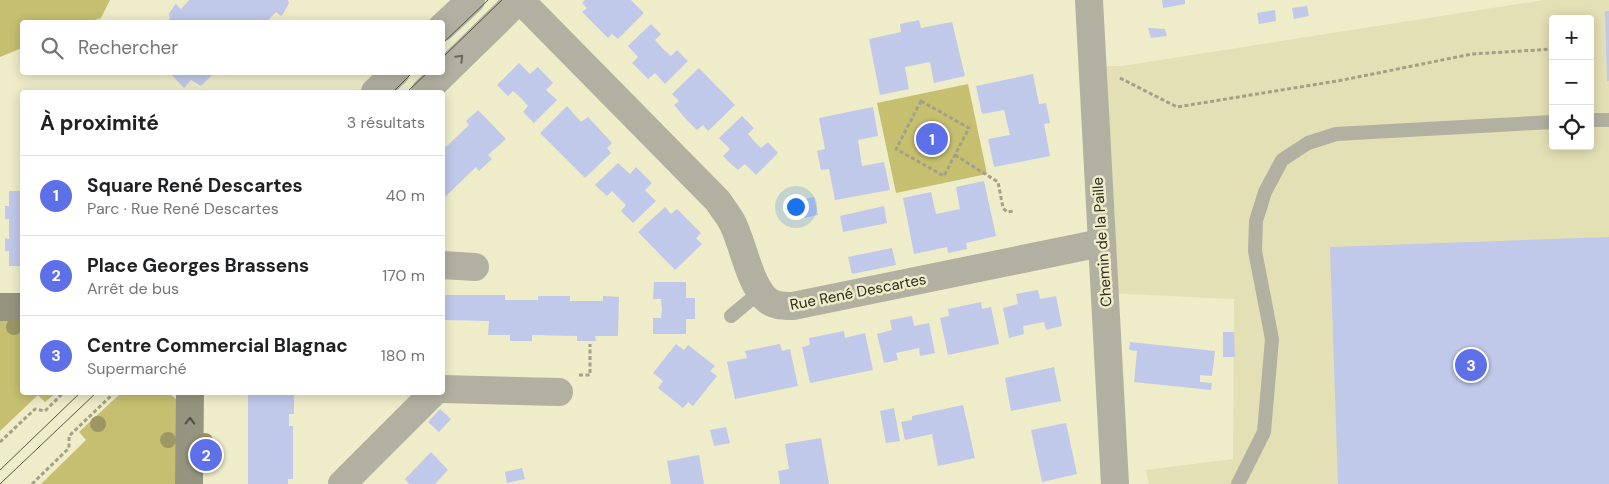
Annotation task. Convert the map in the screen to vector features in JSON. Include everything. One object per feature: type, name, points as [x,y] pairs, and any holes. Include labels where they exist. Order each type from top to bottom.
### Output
[{"type":"street","points":[[445,24],[471,0]]},
{"type":"street","points":[[445,72],[519,0],[718,201],[732,223],[760,292]]},
{"type":"street","name":"Chemin de la Paille","points":[[1089,0],[1115,484]]},
{"type":"street","points":[[377,90],[393,75]]},
{"type":"street","points":[[427,90],[442,75]]},
{"type":"street","name":"Rue René Descartes","points":[[760,292],[772,303],[781,306],[793,306],[1101,243]]},
{"type":"street","points":[[445,265],[476,267]]},
{"type":"street","points":[[0,307],[20,307]]},
{"type":"street","points":[[445,389],[559,392]]},
{"type":"street","points":[[189,484],[190,395]]},
{"type":"street","points":[[342,484],[431,395]]},
{"type":"lane","points":[[1594,120],[1609,120]]},
{"type":"lane","points":[[1238,484],[1264,432],[1272,339],[1256,251],[1256,221],[1264,192],[1282,160],[1308,143],[1336,134],[1549,122]]},
{"type":"lane","points":[[731,316],[760,292]]},
{"type":"path","points":[[1115,75],[1177,107],[1343,80],[1472,54],[1549,48]]},
{"type":"path","points":[[921,101],[969,128],[955,155],[944,176],[896,149],[921,101]]},
{"type":"path","points":[[955,155],[998,182],[1003,208],[1007,212],[1015,211]]},
{"type":"path","points":[[0,442],[35,409],[45,411],[61,395]]},
{"type":"path","points":[[32,484],[69,448],[69,436],[112,395]]},
{"type":"shaded area","points":[[0,0],[110,0],[101,18],[94,20],[20,20],[20,49],[0,57]]},
{"type":"shaded area","points":[[1544,0],[1609,0],[1609,484],[1149,484],[1146,470],[1233,459],[1234,299],[1106,293],[1092,66],[1122,66]]},
{"type":"shaded area","points":[[968,84],[987,174],[896,193],[877,103]]},
{"type":"shaded area","points":[[0,319],[20,319],[20,395],[38,395],[0,431]]},
{"type":"shaded area","points":[[38,395],[54,395],[45,402]]},
{"type":"shaded area","points":[[119,395],[171,395],[179,402],[178,484],[41,484],[86,440],[79,432]]},
{"type":"building","points":[[189,0],[288,0],[289,3],[281,16],[276,12],[268,20],[169,20],[169,14],[176,4],[181,9]]},
{"type":"building","points":[[585,0],[631,0],[644,13],[618,39],[612,34],[608,38],[582,12],[587,8],[582,3]]},
{"type":"building","points":[[1162,0],[1185,0],[1185,4],[1163,8]]},
{"type":"building","points":[[1307,6],[1309,16],[1294,19],[1292,8]]},
{"type":"building","points":[[1275,10],[1276,21],[1259,24],[1257,13]]},
{"type":"building","points":[[1605,11],[1609,11],[1609,81],[1607,81]]},
{"type":"building","points":[[919,20],[921,28],[952,22],[965,76],[934,83],[930,62],[905,67],[909,89],[880,95],[869,39],[901,32],[900,24]]},
{"type":"building","points":[[651,24],[661,34],[655,40],[663,49],[671,56],[677,50],[688,61],[665,84],[655,73],[648,79],[632,63],[638,57],[628,46]]},
{"type":"building","points":[[1148,28],[1165,29],[1167,36],[1151,38]]},
{"type":"building","points":[[519,63],[530,74],[538,67],[553,83],[546,90],[557,100],[534,123],[523,112],[528,106],[521,98],[513,91],[508,96],[497,85]]},
{"type":"building","points":[[699,68],[735,105],[708,131],[703,125],[697,130],[685,118],[674,105],[679,101],[672,94]]},
{"type":"building","points":[[1033,74],[1039,104],[1046,103],[1050,123],[1044,124],[1050,156],[994,167],[988,139],[1010,135],[1004,110],[982,114],[976,86]]},
{"type":"building","points":[[172,75],[212,75],[201,86],[191,80],[184,88]]},
{"type":"building","points":[[567,106],[581,122],[588,117],[612,143],[607,148],[611,153],[585,178],[540,133]]},
{"type":"building","points":[[873,107],[878,136],[858,140],[862,166],[884,162],[890,190],[835,200],[829,169],[821,170],[817,151],[825,149],[819,118]]},
{"type":"building","points":[[478,110],[506,139],[488,155],[492,159],[479,171],[476,167],[445,197],[445,146],[469,125],[466,121]]},
{"type":"building","points":[[742,116],[754,128],[748,134],[753,140],[761,148],[768,142],[778,153],[756,175],[745,164],[738,170],[723,156],[730,149],[719,138]]},
{"type":"building","points":[[618,163],[630,174],[636,167],[652,183],[645,190],[656,201],[633,223],[621,211],[626,205],[612,191],[607,196],[595,185]]},
{"type":"building","points":[[984,181],[996,236],[966,243],[967,249],[948,253],[947,247],[914,254],[903,198],[931,192],[936,214],[960,209],[956,187]]},
{"type":"building","points":[[9,191],[20,191],[20,266],[9,266],[9,251],[5,251],[5,238],[9,239],[9,219],[5,219],[5,206],[9,206]]},
{"type":"building","points":[[814,197],[818,215],[800,219],[796,201]]},
{"type":"building","points":[[884,206],[887,223],[843,232],[840,216]]},
{"type":"building","points":[[665,207],[671,214],[677,209],[701,233],[696,238],[702,244],[675,270],[638,232]]},
{"type":"building","points":[[1609,237],[1609,484],[1338,484],[1330,247]]},
{"type":"building","points":[[892,248],[896,265],[852,274],[848,257]]},
{"type":"building","points":[[654,282],[686,282],[686,298],[695,298],[695,319],[686,319],[686,334],[653,334],[653,318],[661,318],[662,309],[661,299],[653,299]]},
{"type":"building","points":[[1038,290],[1040,299],[1056,296],[1062,326],[1046,330],[1044,322],[1023,326],[1024,334],[1009,338],[1003,308],[1018,304],[1016,294]]},
{"type":"building","points":[[445,295],[505,295],[505,300],[538,300],[538,296],[570,296],[570,301],[603,301],[603,296],[619,297],[618,336],[595,336],[596,341],[577,341],[577,336],[532,335],[532,341],[510,341],[510,335],[488,335],[489,321],[445,320]]},
{"type":"building","points":[[981,302],[982,309],[991,307],[999,344],[948,355],[940,318],[949,316],[948,309]]},
{"type":"building","points":[[912,316],[914,326],[929,323],[935,353],[920,356],[919,348],[896,353],[898,360],[884,363],[877,334],[892,330],[890,320]]},
{"type":"building","points":[[844,331],[845,338],[865,333],[873,370],[810,383],[802,347],[810,345],[809,338]]},
{"type":"building","points":[[1223,332],[1234,332],[1235,357],[1223,357]]},
{"type":"building","points":[[1130,342],[1215,351],[1212,376],[1200,375],[1200,382],[1212,383],[1211,390],[1134,382],[1137,351],[1129,350]]},
{"type":"building","points":[[676,344],[684,350],[688,345],[710,362],[715,366],[710,371],[717,376],[693,406],[688,402],[683,408],[658,388],[663,381],[653,373]]},
{"type":"building","points":[[780,344],[782,351],[790,349],[798,386],[735,399],[727,362],[747,358],[745,351]]},
{"type":"building","points":[[1054,367],[1061,401],[1011,411],[1005,378]]},
{"type":"building","points":[[248,395],[294,395],[294,414],[289,414],[289,426],[293,426],[293,479],[288,479],[288,484],[248,484]]},
{"type":"building","points":[[963,405],[975,458],[938,466],[932,434],[905,440],[901,422],[912,420],[912,416]]},
{"type":"building","points":[[894,408],[900,441],[886,443],[880,411]]},
{"type":"building","points":[[440,409],[451,419],[439,432],[428,422]]},
{"type":"building","points":[[1066,423],[1077,474],[1042,482],[1031,430]]},
{"type":"building","points":[[726,427],[730,443],[714,446],[710,430]]},
{"type":"building","points":[[821,438],[829,484],[780,484],[778,471],[789,469],[785,444]]},
{"type":"building","points":[[431,452],[448,470],[435,484],[409,484],[405,479]]},
{"type":"building","points":[[699,455],[704,484],[671,484],[667,461]]},
{"type":"building","points":[[522,468],[525,479],[507,483],[505,472]]},
{"type":"tram line","points":[[445,41],[488,0]]},
{"type":"tram line","points":[[445,55],[502,0]]},
{"type":"tram line","points":[[395,90],[410,75]]},
{"type":"tram line","points":[[409,90],[425,75]]},
{"type":"tram line","points":[[0,470],[78,395]]},
{"type":"tram line","points":[[0,484],[94,395]]},
{"type":"place","name":"Square René Descartes","points":[[932,139]]},
{"type":"place","name":"Centre Commercial Blagnac","points":[[1471,365]]},
{"type":"place","name":"Place Georges Brassens","points":[[206,455]]}]
